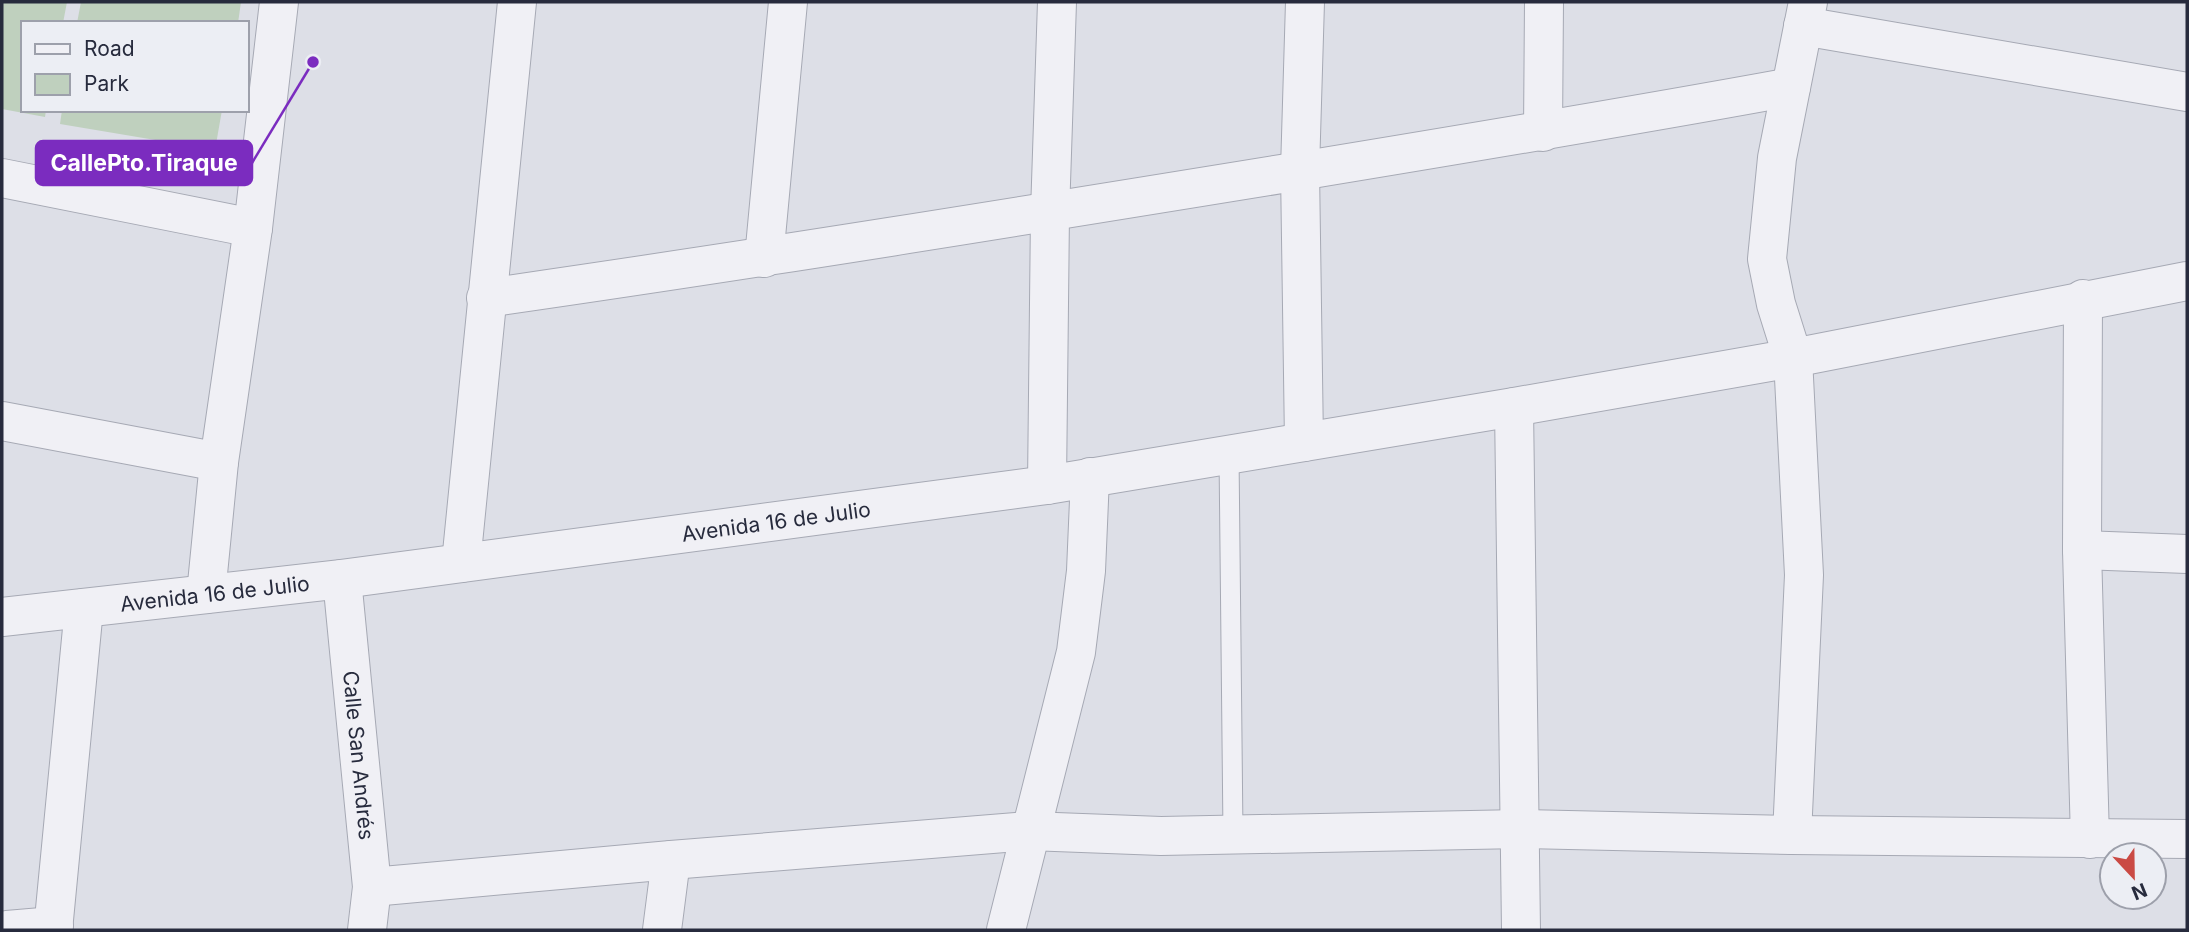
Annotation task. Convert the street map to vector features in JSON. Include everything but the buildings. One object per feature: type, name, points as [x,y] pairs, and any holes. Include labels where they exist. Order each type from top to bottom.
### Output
[{"type":"street","points":[[206,594],[219,462],[253,228],[279,2]]},
{"type":"street","points":[[461,563],[517,2]]},
{"type":"street","points":[[764,258],[788,2]]},
{"type":"street","points":[[1047,485],[1050,212],[1057,2]]},
{"type":"street","points":[[1304,442],[1300,170],[1305,2]]},
{"type":"street","points":[[1543,132],[1544,2]]},
{"type":"street","points":[[1792,835],[1804,575],[1793,358],[1776,304],[1767,259],[1777,158],[1806,14],[2187,92]]},
{"type":"street","points":[[486,298],[764,258],[1050,212],[1543,132],[1791,88]]},
{"type":"street","points":[[2,178],[253,228]]},
{"type":"street","name":"Avenida 16 de Julio","points":[[2,617],[342,579],[1047,485],[1793,358],[2083,299],[2186,273]]},
{"type":"street","points":[[2083,299],[2082,550],[2090,839]]},
{"type":"street","points":[[1514,407],[1521,930]]},
{"type":"street","points":[[2,421],[219,462]]},
{"type":"street","points":[[1006,930],[1076,652],[1086,571],[1090,477]]},
{"type":"street","points":[[2082,550],[2187,554]]},
{"type":"street","name":"Calle San Andrés","points":[[342,579],[372,887],[367,930]]},
{"type":"street","points":[[7,930],[54,928],[83,608]]},
{"type":"street","points":[[372,887],[1029,831],[1161,836],[1521,829],[2187,839]]},
{"type":"street","points":[[662,930],[671,860]]},
{"type":"lane","points":[[1229,454],[1233,834]]},
{"type":"green space","points":[[2,2],[67,2],[63,21],[21,21],[21,112],[46,112],[45,117],[2,109]]},
{"type":"green space","points":[[81,2],[241,2],[238,21],[77,21]]},
{"type":"green space","points":[[62,112],[222,112],[215,150],[60,124]]},
{"type":"place","name":"CallePto.Tiraque","points":[[313,62]]}]
